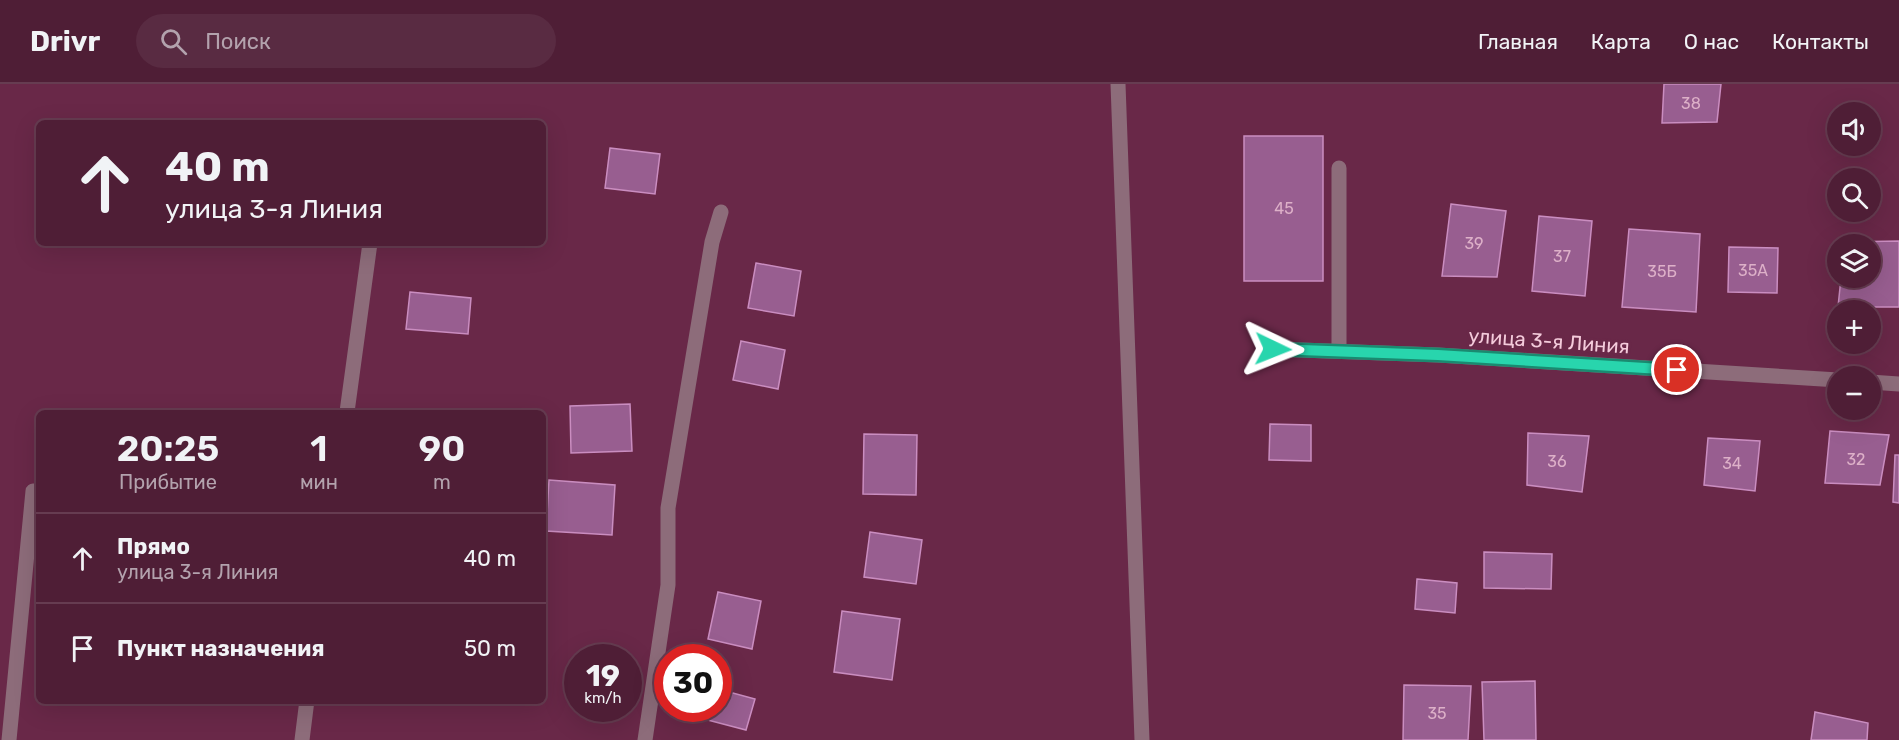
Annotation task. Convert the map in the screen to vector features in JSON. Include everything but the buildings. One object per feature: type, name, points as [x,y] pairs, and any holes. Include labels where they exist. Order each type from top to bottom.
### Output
[{"type":"street","points":[[1118,84],[1142,740]]},
{"type":"street","points":[[1339,168],[1339,351]]},
{"type":"street","points":[[645,740],[668,585],[668,508],[712,242],[721,212]]},
{"type":"street","points":[[346,410],[370,246]]},
{"type":"street","name":"улица 3-я Линия","points":[[1273,349],[1438,355],[1827,379]]},
{"type":"street","points":[[1881,383],[1899,384]]},
{"type":"street","points":[[9,740],[33,491]]},
{"type":"street","points":[[302,740],[306,704]]},
{"type":"route","points":[[1273,349],[1438,355],[1677,370]]}]
